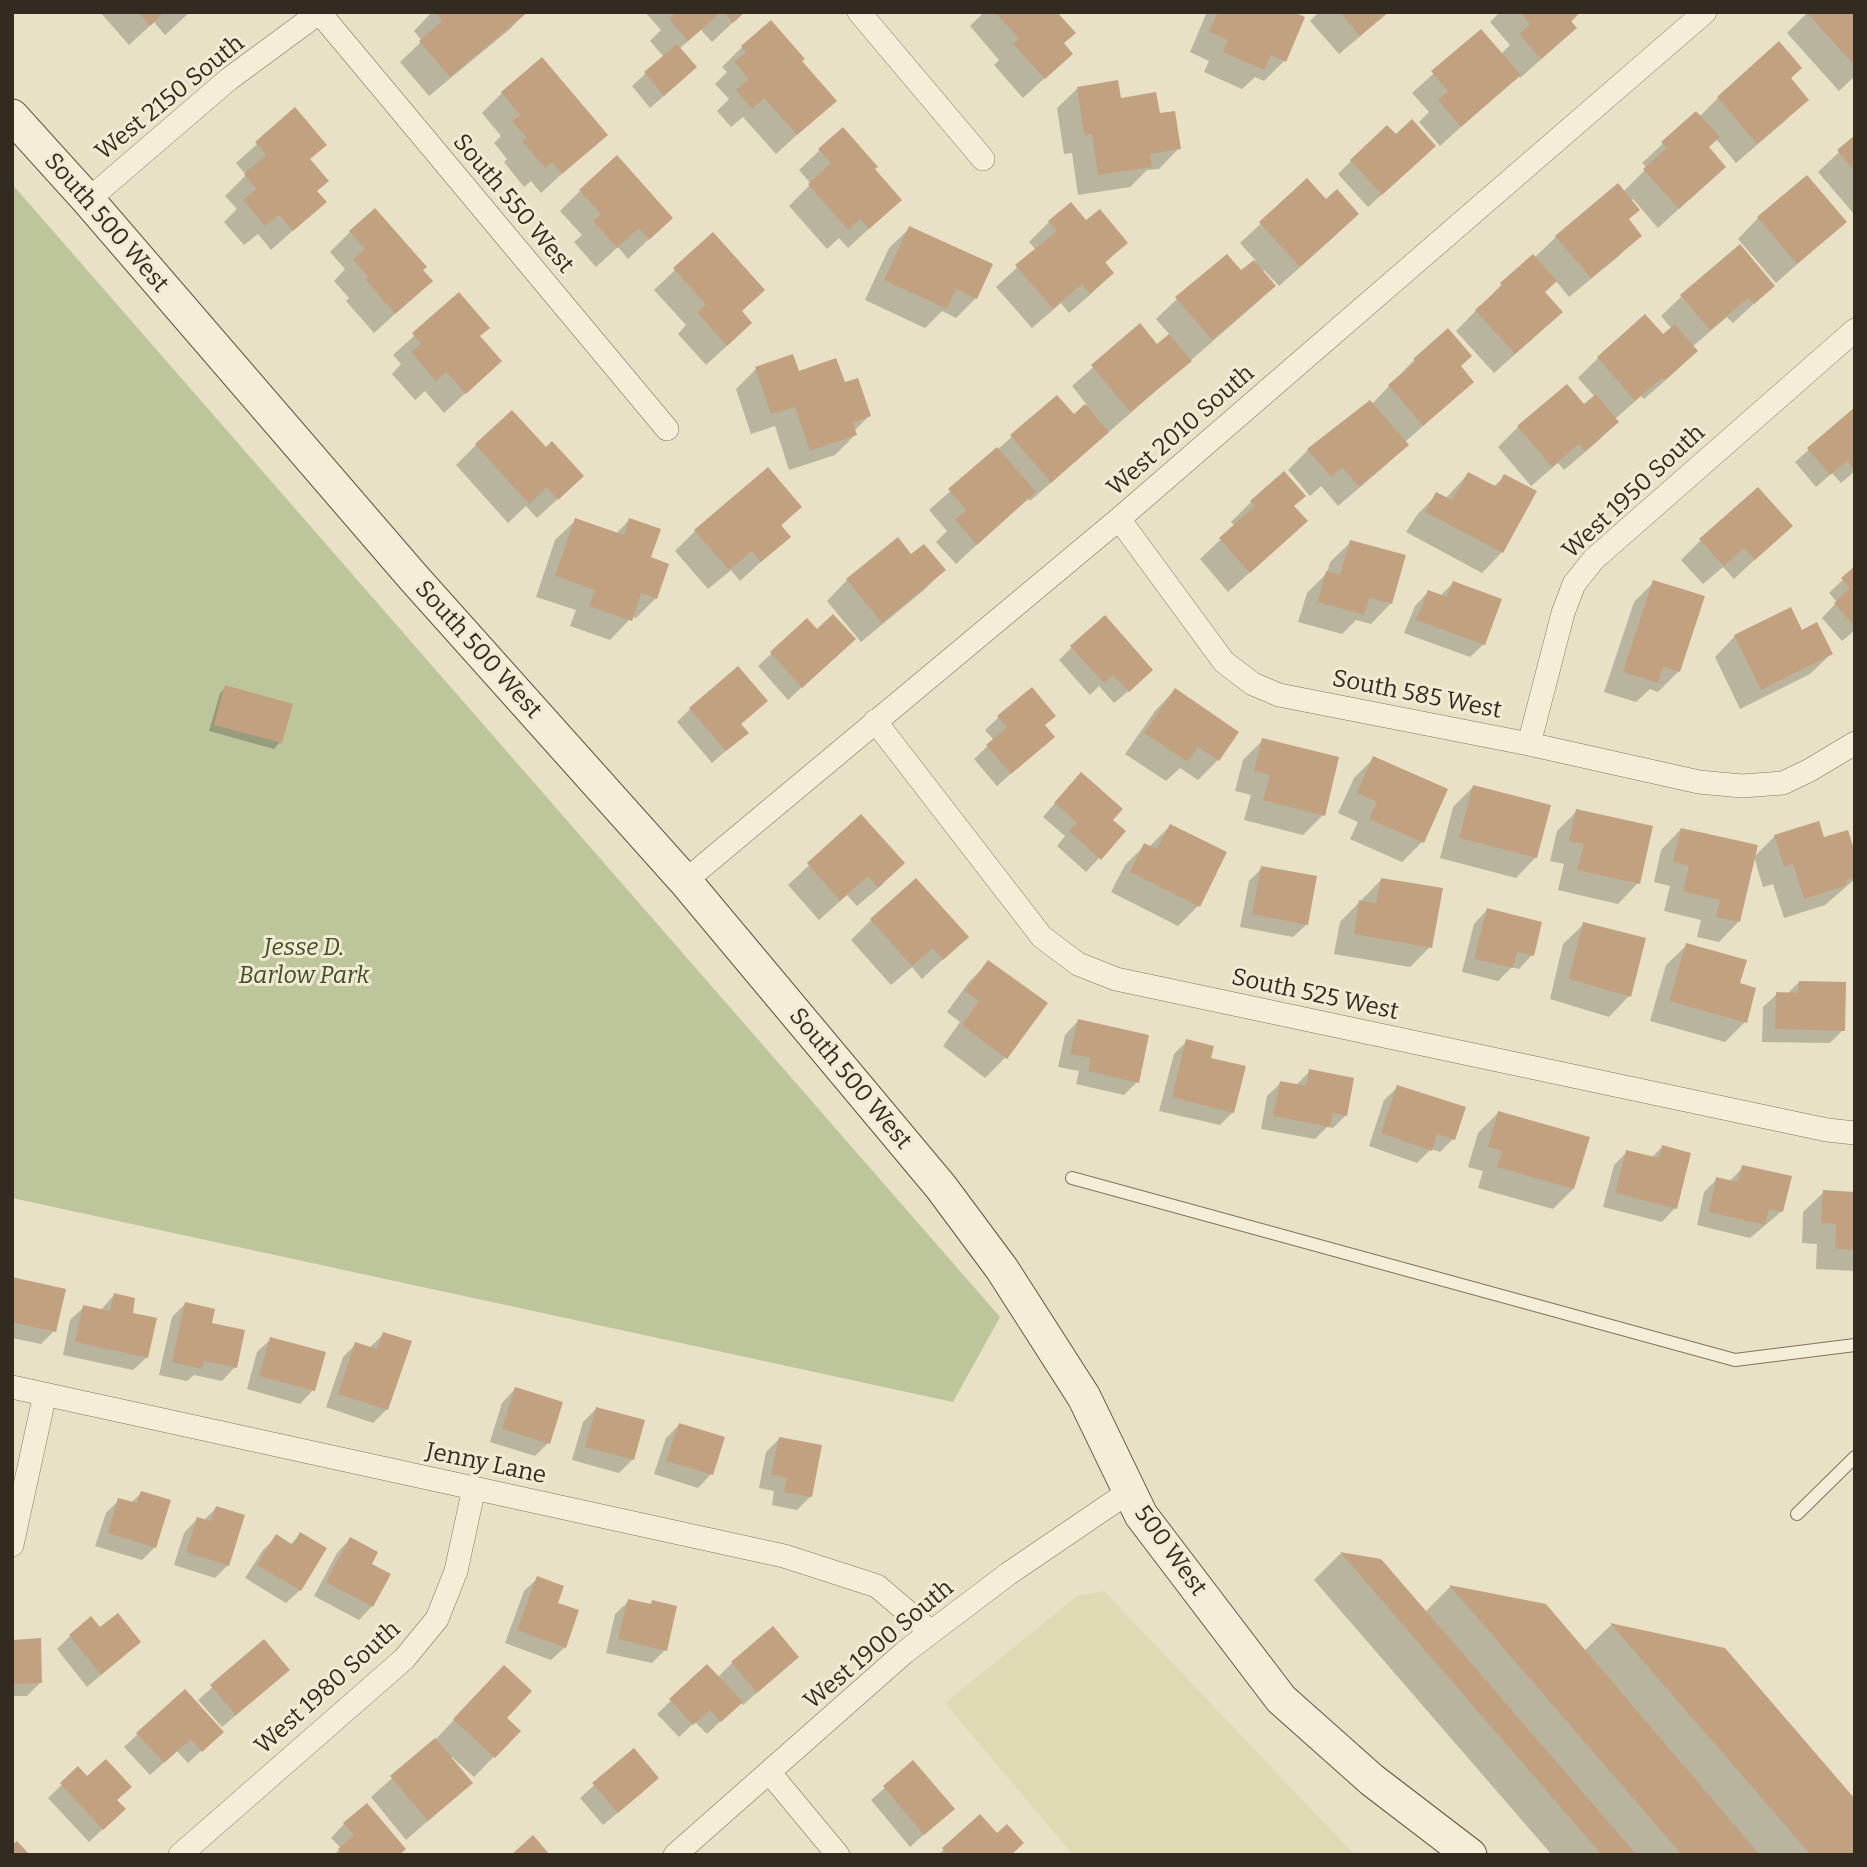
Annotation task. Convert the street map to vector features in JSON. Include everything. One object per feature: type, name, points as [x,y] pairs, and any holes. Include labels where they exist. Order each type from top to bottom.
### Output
[{"type":"street","name":"West 2150 South","points":[[88,200],[229,79],[320,12]]},
{"type":"street","name":"South 550 West","points":[[320,12],[667,429]]},
{"type":"street","points":[[859,12],[983,159]]},
{"type":"street","name":"West 2010 South","points":[[685,881],[1119,519],[1705,12]]},
{"type":"street","name":"South 500 West","points":[[12,116],[88,200],[413,577],[685,881],[941,1187]]},
{"type":"street","name":"West 1950 South","points":[[1529,744],[1563,613],[1574,583],[1594,559],[1855,330]]},
{"type":"street","name":"South 585 West","points":[[1119,519],[1224,662],[1253,684],[1279,695],[1529,744],[1699,782],[1742,786],[1783,783],[1855,743]]},
{"type":"street","name":"South 525 West","points":[[875,721],[1042,937],[1078,964],[1116,979],[1814,1127],[1855,1133]]},
{"type":"street","name":"500 West","points":[[941,1187],[1002,1269],[1084,1397],[1141,1515],[1281,1699],[1372,1780],[1470,1855]]},
{"type":"street","name":"Jenny Lane","points":[[12,1387],[784,1556],[877,1586],[931,1632]]},
{"type":"street","points":[[12,1545],[45,1394]]},
{"type":"street","name":"West 1980 South","points":[[180,1855],[404,1659],[437,1619],[456,1571],[474,1488]]},
{"type":"street","name":"West 1900 South","points":[[675,1855],[905,1652],[1008,1574],[1130,1491]]},
{"type":"street","points":[[769,1772],[838,1855]]},
{"type":"lane","points":[[1072,1178],[1735,1360],[1855,1345]]},
{"type":"lane","points":[[1797,1514],[1855,1457]]},
{"type":"shaded area","points":[[1104,1591],[1355,1855],[1073,1855],[945,1703],[1077,1596]]},
{"type":"green space","name":"Jesse D. Barlow Park","points":[[12,184],[1000,1317],[953,1402],[12,1198]]},
{"type":"building","points":[[138,12],[165,12],[150,26]]},
{"type":"building","points":[[435,12],[528,12],[450,77],[419,41],[442,21]]},
{"type":"building","points":[[677,12],[721,12],[688,41],[669,19]]},
{"type":"building","points":[[724,12],[745,12],[733,23]]},
{"type":"building","points":[[995,12],[1057,12],[1076,33],[1064,43],[1073,54],[1045,79],[1013,44],[1019,39]]},
{"type":"building","points":[[1218,12],[1294,12],[1305,17],[1286,62],[1271,55],[1264,70],[1223,52],[1228,40],[1209,32]]},
{"type":"building","points":[[1340,12],[1388,12],[1360,36]]},
{"type":"building","points":[[1520,12],[1581,12],[1571,21],[1577,28],[1541,59],[1519,34],[1530,24]]},
{"type":"building","points":[[1806,12],[1855,12],[1855,66]]},
{"type":"building","points":[[771,20],[837,101],[797,135],[764,98],[752,109],[736,90],[749,79],[734,62],[746,52],[741,46]]},
{"type":"building","points":[[1481,29],[1521,75],[1461,127],[1438,100],[1448,91],[1431,71]]},
{"type":"building","points":[[1779,41],[1802,68],[1791,78],[1809,100],[1757,144],[1717,97]]},
{"type":"building","points":[[677,44],[697,67],[664,96],[644,72]]},
{"type":"building","points":[[542,57],[608,135],[562,174],[552,162],[545,168],[522,141],[527,138],[512,121],[520,115],[501,92]]},
{"type":"building","points":[[1118,80],[1121,98],[1156,92],[1160,113],[1175,111],[1181,149],[1150,154],[1152,167],[1098,175],[1092,134],[1084,135],[1077,87]]},
{"type":"building","points":[[295,107],[327,145],[310,159],[329,181],[317,191],[327,202],[293,231],[279,215],[265,226],[243,200],[256,189],[244,174],[266,155],[255,142]]},
{"type":"building","points":[[1696,111],[1720,137],[1709,147],[1726,167],[1679,209],[1643,169],[1667,148],[1661,142]]},
{"type":"building","points":[[1412,119],[1436,146],[1382,195],[1350,160],[1387,125],[1396,134]]},
{"type":"building","points":[[843,127],[902,200],[869,229],[860,219],[848,230],[808,184],[831,163],[818,149]]},
{"type":"building","points":[[1855,135],[1855,172],[1837,150]]},
{"type":"building","points":[[617,155],[673,218],[649,240],[639,228],[617,248],[593,221],[601,214],[579,190]]},
{"type":"building","points":[[1807,175],[1847,222],[1797,264],[1757,217]]},
{"type":"building","points":[[1307,178],[1326,199],[1337,189],[1359,214],[1300,267],[1259,222]]},
{"type":"building","points":[[1618,183],[1640,210],[1629,219],[1642,236],[1591,278],[1555,236]]},
{"type":"building","points":[[1071,202],[1086,220],[1100,209],[1128,243],[1105,262],[1114,273],[1090,294],[1082,284],[1053,309],[1015,265],[1057,231],[1048,221]]},
{"type":"building","points":[[375,208],[427,267],[423,270],[433,281],[395,314],[365,279],[368,277],[353,259],[365,249],[349,231]]},
{"type":"building","points":[[909,226],[993,264],[977,299],[956,289],[947,309],[884,280]]},
{"type":"building","points":[[713,232],[765,290],[742,311],[752,323],[727,346],[697,312],[706,305],[673,268]]},
{"type":"building","points":[[1740,244],[1775,286],[1754,304],[1748,298],[1710,330],[1680,295]]},
{"type":"building","points":[[1227,254],[1241,270],[1254,260],[1276,286],[1212,340],[1175,297]]},
{"type":"building","points":[[1533,254],[1557,281],[1545,292],[1563,312],[1515,354],[1475,310]]},
{"type":"building","points":[[459,292],[490,328],[480,336],[502,361],[466,394],[446,372],[436,381],[411,352],[421,344],[412,333]]},
{"type":"building","points":[[1645,314],[1663,334],[1675,324],[1698,351],[1665,380],[1662,378],[1635,401],[1597,357]]},
{"type":"building","points":[[1140,323],[1157,344],[1169,334],[1192,361],[1130,412],[1091,365]]},
{"type":"building","points":[[1448,328],[1472,356],[1461,366],[1474,382],[1423,426],[1388,385]]},
{"type":"building","points":[[793,354],[799,371],[836,358],[845,382],[858,378],[871,416],[853,423],[857,435],[810,451],[795,407],[771,414],[755,367]]},
{"type":"building","points":[[1567,384],[1584,404],[1596,394],[1619,422],[1585,451],[1579,444],[1552,467],[1517,426]]},
{"type":"building","points":[[1057,395],[1074,414],[1085,404],[1109,432],[1051,483],[1010,435]]},
{"type":"building","points":[[1370,400],[1409,445],[1359,487],[1342,467],[1331,477],[1307,449]]},
{"type":"building","points":[[1855,407],[1855,471],[1847,461],[1830,475],[1807,448]]},
{"type":"building","points":[[512,410],[546,447],[552,441],[584,476],[558,500],[547,487],[529,504],[475,444]]},
{"type":"building","points":[[997,447],[1036,492],[977,545],[955,520],[966,510],[948,489]]},
{"type":"building","points":[[768,467],[802,507],[781,525],[791,537],[761,562],[752,551],[729,570],[694,530]]},
{"type":"building","points":[[1284,471],[1306,496],[1294,506],[1308,521],[1250,573],[1219,538],[1255,506],[1250,501]]},
{"type":"building","points":[[1468,472],[1497,487],[1504,474],[1537,491],[1503,553],[1425,512],[1436,492],[1452,500]]},
{"type":"building","points":[[1758,487],[1793,526],[1755,560],[1744,548],[1724,566],[1699,539]]},
{"type":"building","points":[[575,518],[624,535],[629,518],[661,529],[651,557],[669,564],[657,599],[641,593],[632,621],[589,606],[595,590],[555,576]]},
{"type":"building","points":[[898,537],[911,554],[924,544],[946,570],[882,623],[846,579]]},
{"type":"building","points":[[1350,540],[1406,555],[1392,604],[1369,598],[1364,615],[1318,602],[1326,571],[1340,575]]},
{"type":"building","points":[[1855,566],[1855,627],[1834,603],[1850,588],[1841,578]]},
{"type":"building","points":[[1653,580],[1705,596],[1680,672],[1663,667],[1658,683],[1623,672]]},
{"type":"building","points":[[1453,581],[1502,599],[1485,645],[1416,620],[1428,590],[1447,597]]},
{"type":"building","points":[[1791,607],[1802,630],[1817,622],[1833,654],[1761,690],[1734,635]]},
{"type":"building","points":[[833,614],[856,639],[802,688],[770,652],[807,618],[817,629]]},
{"type":"building","points":[[1105,615],[1153,670],[1129,692],[1113,675],[1104,683],[1070,646]]},
{"type":"building","points":[[738,666],[768,701],[741,724],[749,733],[726,751],[689,708]]},
{"type":"building","points":[[225,685],[293,704],[282,743],[214,725]]},
{"type":"building","points":[[1032,687],[1056,716],[1045,725],[1055,737],[1011,774],[986,745],[1007,727],[997,716]]},
{"type":"building","points":[[1175,688],[1239,732],[1219,761],[1198,747],[1188,762],[1144,733]]},
{"type":"building","points":[[1262,738],[1339,757],[1325,816],[1263,800],[1270,775],[1254,771]]},
{"type":"building","points":[[1373,756],[1448,789],[1424,843],[1369,819],[1377,802],[1357,793]]},
{"type":"building","points":[[1081,772],[1123,809],[1113,820],[1126,831],[1101,860],[1069,831],[1077,822],[1054,803]]},
{"type":"building","points":[[1473,785],[1551,805],[1537,858],[1459,838]]},
{"type":"building","points":[[1576,809],[1653,826],[1640,884],[1577,870],[1584,844],[1569,841]]},
{"type":"building","points":[[861,814],[905,863],[878,888],[868,876],[840,901],[807,863]]},
{"type":"building","points":[[1819,821],[1824,837],[1848,830],[1855,853],[1855,877],[1846,880],[1847,885],[1804,899],[1793,864],[1784,867],[1774,835]]},
{"type":"building","points":[[1170,824],[1227,852],[1200,907],[1130,872],[1144,843],[1157,849]]},
{"type":"building","points":[[1681,828],[1758,845],[1740,922],[1716,917],[1720,900],[1683,891],[1689,866],[1673,862]]},
{"type":"building","points":[[1261,866],[1317,876],[1308,925],[1252,914]]},
{"type":"building","points":[[916,878],[969,937],[943,960],[933,948],[912,966],[870,919]]},
{"type":"building","points":[[1381,878],[1443,888],[1432,948],[1354,934],[1359,900],[1376,903]]},
{"type":"building","points":[[1487,908],[1542,922],[1534,956],[1517,952],[1513,968],[1474,959]]},
{"type":"building","points":[[1583,922],[1646,938],[1631,997],[1569,979]]},
{"type":"building","points":[[1686,943],[1747,960],[1740,983],[1756,988],[1747,1023],[1669,1001]]},
{"type":"building","points":[[988,960],[1048,1003],[1007,1059],[962,1025],[979,1001],[965,991]]},
{"type":"building","points":[[1799,981],[1846,982],[1845,1031],[1775,1029],[1776,992],[1798,993]]},
{"type":"building","points":[[1078,1019],[1149,1035],[1139,1083],[1088,1071],[1091,1058],[1070,1054]]},
{"type":"building","points":[[1186,1039],[1214,1046],[1211,1058],[1246,1066],[1234,1113],[1172,1097]]},
{"type":"building","points":[[1309,1069],[1354,1078],[1347,1116],[1333,1113],[1330,1127],[1273,1116],[1280,1081],[1306,1086]]},
{"type":"building","points":[[1397,1085],[1466,1107],[1455,1140],[1437,1134],[1432,1151],[1381,1133]]},
{"type":"building","points":[[1498,1111],[1590,1137],[1574,1189],[1497,1167],[1502,1151],[1488,1147]]},
{"type":"building","points":[[1662,1145],[1691,1153],[1677,1209],[1615,1193],[1626,1150],[1659,1158]]},
{"type":"building","points":[[1742,1165],[1792,1176],[1783,1212],[1769,1209],[1765,1225],[1709,1212],[1716,1177],[1738,1182]]},
{"type":"building","points":[[1823,1190],[1855,1192],[1855,1250],[1835,1249],[1836,1224],[1821,1223]]},
{"type":"building","points":[[12,1277],[66,1289],[56,1332],[12,1322]]},
{"type":"building","points":[[114,1293],[135,1298],[133,1313],[157,1318],[148,1358],[75,1342],[83,1305],[110,1311]]},
{"type":"building","points":[[185,1302],[215,1309],[212,1323],[245,1330],[237,1368],[204,1361],[202,1369],[172,1362]]},
{"type":"building","points":[[383,1332],[412,1341],[388,1410],[338,1394],[355,1342],[377,1349]]},
{"type":"building","points":[[270,1337],[326,1352],[315,1391],[259,1376]]},
{"type":"building","points":[[515,1387],[563,1402],[550,1444],[502,1429]]},
{"type":"building","points":[[596,1407],[645,1420],[634,1460],[585,1447]]},
{"type":"building","points":[[679,1423],[725,1437],[713,1475],[666,1461]]},
{"type":"building","points":[[779,1437],[822,1445],[812,1497],[784,1492],[787,1478],[771,1475]]},
{"type":"building","points":[[141,1491],[171,1500],[156,1548],[108,1533],[118,1498],[137,1503]]},
{"type":"building","points":[[216,1506],[245,1515],[229,1566],[186,1552],[197,1517],[211,1521]]},
{"type":"building","points":[[300,1532],[327,1548],[301,1591],[257,1565],[276,1534],[293,1545]]},
{"type":"building","points":[[350,1537],[378,1552],[372,1564],[391,1574],[373,1607],[326,1582]]},
{"type":"building","points":[[1340,1552],[1381,1559],[1637,1855],[1602,1855]]},
{"type":"building","points":[[537,1576],[564,1586],[558,1603],[579,1610],[566,1648],[517,1630]]},
{"type":"building","points":[[1449,1585],[1546,1604],[1760,1855],[1682,1855]]},
{"type":"building","points":[[628,1599],[651,1604],[652,1600],[677,1606],[667,1651],[618,1639]]},
{"type":"building","points":[[118,1613],[141,1642],[101,1675],[69,1635],[91,1616],[100,1627]]},
{"type":"building","points":[[1610,1623],[1725,1648],[1855,1799],[1855,1855],[1811,1855]]},
{"type":"building","points":[[773,1626],[799,1657],[757,1693],[731,1662]]},
{"type":"building","points":[[41,1638],[42,1683],[12,1684],[12,1640]]},
{"type":"building","points":[[264,1639],[290,1670],[236,1715],[210,1685]]},
{"type":"building","points":[[707,1664],[743,1702],[721,1722],[710,1710],[693,1725],[669,1699]]},
{"type":"building","points":[[504,1665],[532,1691],[507,1718],[521,1731],[495,1758],[453,1719]]},
{"type":"building","points":[[185,1689],[224,1732],[202,1752],[191,1739],[164,1763],[136,1733]]},
{"type":"building","points":[[435,1738],[473,1783],[428,1821],[390,1776]]},
{"type":"building","points":[[634,1748],[659,1778],[618,1813],[592,1783]]},
{"type":"building","points":[[106,1759],[132,1787],[117,1800],[126,1809],[103,1830],[60,1783],[78,1766],[87,1776]]},
{"type":"building","points":[[913,1760],[955,1809],[924,1835],[883,1786]]},
{"type":"building","points":[[367,1803],[406,1849],[399,1855],[343,1855],[338,1849],[354,1835],[343,1823]]},
{"type":"building","points":[[980,1814],[997,1833],[1007,1824],[1024,1843],[1011,1855],[948,1855],[942,1848]]},
{"type":"building","points":[[533,1835],[550,1855],[511,1855]]},
{"type":"building","points":[[17,1841],[30,1855],[12,1855],[12,1845]]}]
